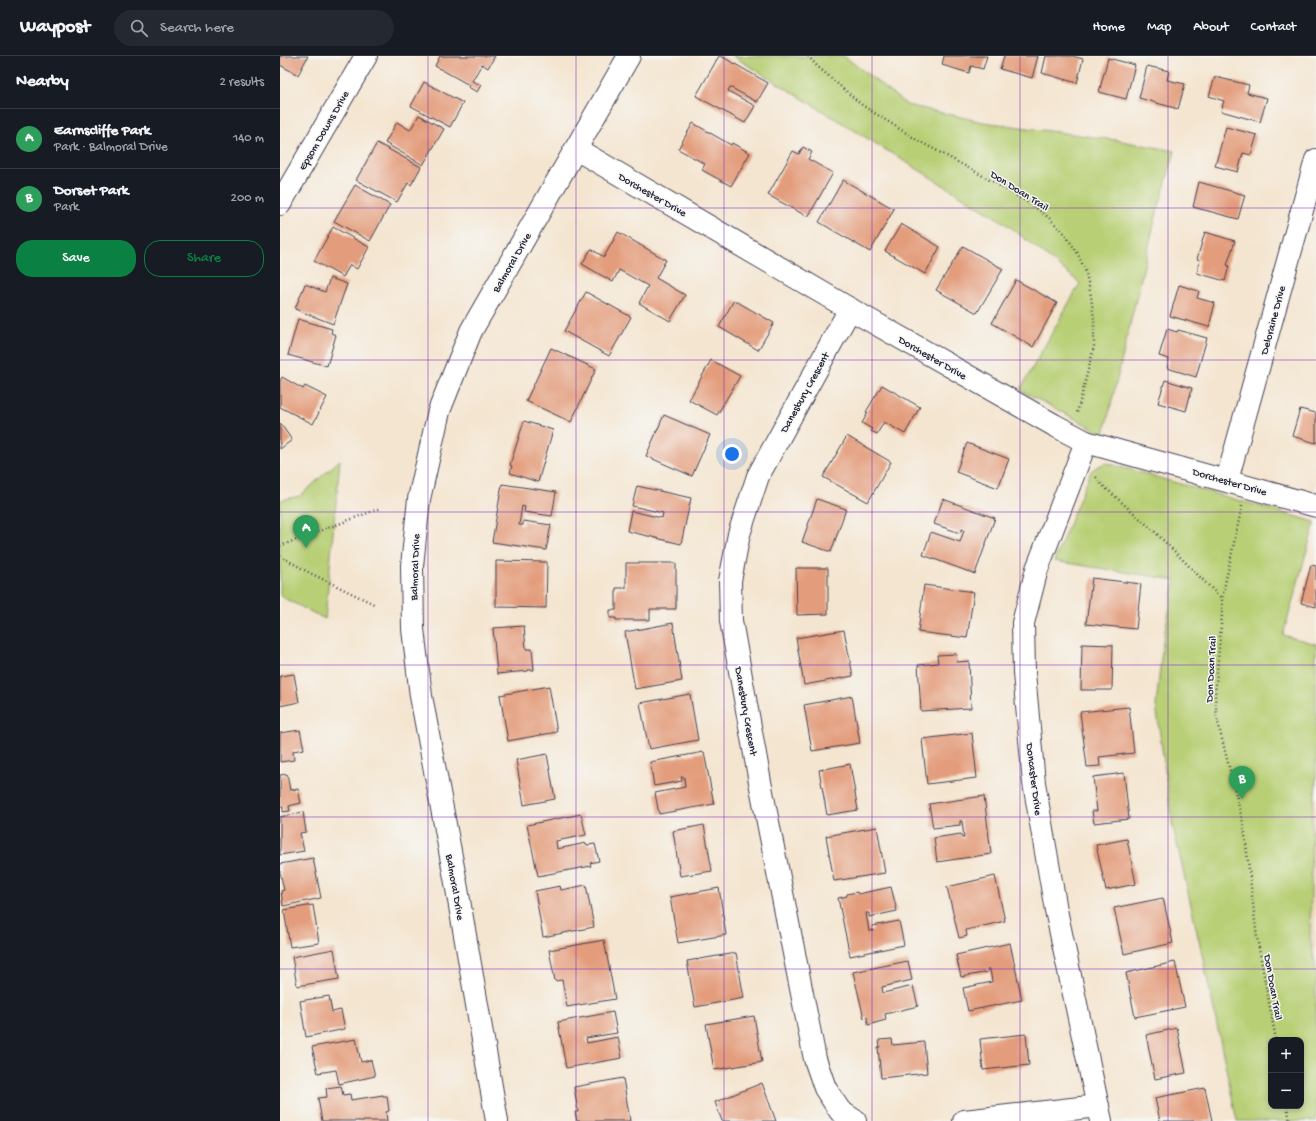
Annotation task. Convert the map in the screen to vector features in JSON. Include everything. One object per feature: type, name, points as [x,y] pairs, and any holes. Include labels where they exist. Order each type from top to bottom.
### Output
[{"type":"street","name":"Epsom Downs Drive","points":[[280,204],[366,56]]},
{"type":"street","name":"Balmoral Drive","points":[[496,1121],[456,883],[421,696],[413,629],[412,566],[418,499],[439,411],[471,331],[629,56]]},
{"type":"street","name":"Dorchester Drive","points":[[576,149],[850,309],[1054,426],[1086,442],[1316,506]]},
{"type":"street","name":"Deloraine Drive","points":[[1227,480],[1316,160]]},
{"type":"street","name":"Danesbury Crescent","points":[[850,309],[758,476],[739,534],[730,582],[732,621],[758,774],[815,1059],[825,1088],[840,1111],[855,1121]]},
{"type":"street","name":"Doncaster Drive","points":[[1086,442],[1037,568],[1023,622],[1023,637],[1024,673],[1034,783],[1056,910],[1099,1114]]},
{"type":"street","points":[[964,1121],[1099,1114]]},
{"type":"path","name":"Don Doan Trail","points":[[808,56],[817,66],[862,105],[917,140],[1032,205],[1048,217],[1064,233],[1077,252],[1086,273],[1092,296],[1094,319],[1094,347],[1076,416]]},
{"type":"path","points":[[1094,474],[1100,483],[1155,532],[1222,598]]},
{"type":"path","name":"Don Doan Trail","points":[[1248,487],[1240,511],[1222,598],[1222,614],[1214,695],[1217,719],[1244,827],[1257,938],[1275,1037]]},
{"type":"path","points":[[280,546],[381,508]]},
{"type":"path","points":[[280,556],[310,573],[376,605]]},
{"type":"path","points":[[1288,1109],[1290,1121]]},
{"type":"shaded area","points":[[1316,786],[1316,968],[1310,938],[1312,813]]},
{"type":"green space","points":[[733,56],[844,56],[907,105],[983,122],[1116,140],[1175,151],[1155,220],[1104,434],[1020,390],[1080,283],[1005,223]]},
{"type":"green space","points":[[340,460],[325,619],[280,596],[280,500],[300,496]]},
{"type":"green space","points":[[1105,463],[1110,464],[1315,522],[1283,635],[1316,644],[1316,786],[1312,813],[1310,938],[1316,968],[1316,1121],[1237,1121],[1204,963],[1172,822],[1156,705],[1163,641],[1175,580],[1054,561],[1091,471]]},
{"type":"building","points":[[280,56],[308,56],[298,75],[280,65]]},
{"type":"building","points":[[440,56],[495,56],[488,68],[482,64],[472,81],[481,85],[477,92],[468,87],[469,85],[435,66]]},
{"type":"building","points":[[719,56],[768,83],[757,102],[730,87],[728,91],[755,106],[745,123],[696,96]]},
{"type":"building","points":[[944,56],[987,56],[983,69],[971,66],[969,73],[942,65]]},
{"type":"building","points":[[1004,56],[1038,56],[1032,78],[1000,69]]},
{"type":"building","points":[[1046,56],[1072,56],[1083,59],[1077,83],[1042,73]]},
{"type":"building","points":[[1108,58],[1135,65],[1126,99],[1099,92]]},
{"type":"building","points":[[1147,66],[1169,71],[1167,80],[1185,84],[1178,109],[1139,98]]},
{"type":"building","points":[[1215,77],[1249,85],[1247,93],[1267,98],[1260,122],[1221,111],[1224,101],[1209,96]]},
{"type":"building","points":[[424,82],[463,103],[450,127],[411,106]]},
{"type":"building","points":[[419,115],[444,129],[423,165],[385,143],[397,122],[410,130]]},
{"type":"building","points":[[693,123],[731,145],[732,143],[750,153],[731,186],[702,170],[705,164],[678,149]]},
{"type":"building","points":[[1226,127],[1257,135],[1251,155],[1243,153],[1238,172],[1215,166]]},
{"type":"building","points":[[377,143],[421,167],[411,185],[408,183],[397,202],[356,180]]},
{"type":"building","points":[[803,147],[812,152],[808,159],[833,173],[808,217],[768,195],[793,151],[799,154]]},
{"type":"building","points":[[843,180],[894,209],[870,252],[819,222]]},
{"type":"building","points":[[1199,182],[1245,195],[1238,219],[1193,207]]},
{"type":"building","points":[[355,185],[390,205],[370,241],[334,221]]},
{"type":"building","points":[[901,224],[940,247],[925,274],[885,251]]},
{"type":"building","points":[[333,227],[369,247],[357,269],[350,265],[343,277],[314,261]]},
{"type":"building","points":[[618,232],[666,260],[656,278],[685,295],[670,321],[639,303],[648,286],[619,270],[613,282],[582,264],[591,249],[604,257]]},
{"type":"building","points":[[1205,232],[1235,241],[1227,265],[1229,266],[1225,281],[1197,273],[1200,260],[1197,259]]},
{"type":"building","points":[[963,246],[1003,269],[977,313],[936,290]]},
{"type":"building","points":[[330,278],[347,284],[333,324],[295,309],[305,284],[325,292]]},
{"type":"building","points":[[1016,280],[1057,303],[1033,347],[992,323]]},
{"type":"building","points":[[1179,285],[1199,291],[1197,298],[1215,303],[1209,327],[1170,316]]},
{"type":"building","points":[[586,292],[631,317],[609,356],[564,331]]},
{"type":"building","points":[[734,300],[774,323],[758,350],[719,327]]},
{"type":"building","points":[[298,319],[332,329],[331,333],[336,335],[327,366],[288,355]]},
{"type":"building","points":[[1167,329],[1177,332],[1178,330],[1207,338],[1196,377],[1167,368],[1169,359],[1159,356]]},
{"type":"building","points":[[551,348],[596,369],[571,422],[526,401]]},
{"type":"building","points":[[711,360],[740,376],[717,415],[689,400]]},
{"type":"building","points":[[282,377],[303,389],[305,386],[327,397],[313,424],[280,407],[280,381]]},
{"type":"building","points":[[1165,380],[1192,388],[1186,411],[1158,403]]},
{"type":"building","points":[[882,385],[920,407],[905,434],[884,422],[877,434],[862,423],[868,413],[866,412]]},
{"type":"building","points":[[1300,409],[1316,413],[1316,443],[1292,436]]},
{"type":"building","points":[[664,415],[710,435],[692,476],[646,456]]},
{"type":"building","points":[[524,421],[553,430],[538,482],[510,473],[512,466],[510,465]]},
{"type":"building","points":[[280,423],[292,440],[280,449]]},
{"type":"building","points":[[847,436],[891,462],[868,502],[823,477]]},
{"type":"building","points":[[967,443],[1009,459],[998,488],[956,472]]},
{"type":"building","points":[[502,484],[556,492],[552,516],[524,512],[525,507],[522,506],[519,525],[523,525],[523,521],[551,525],[546,550],[492,542]]},
{"type":"building","points":[[637,486],[691,498],[681,544],[627,531],[631,511],[662,518],[663,513],[632,506]]},
{"type":"building","points":[[817,499],[846,509],[831,552],[802,542]]},
{"type":"building","points":[[943,499],[995,518],[975,574],[923,555],[931,532],[960,542],[964,530],[962,529],[960,533],[934,524]]},
{"type":"building","points":[[496,561],[547,562],[546,608],[496,607]]},
{"type":"building","points":[[626,563],[676,563],[676,609],[650,609],[650,620],[616,620],[616,618],[610,618],[610,610],[616,610],[616,588],[626,588]]},
{"type":"building","points":[[1311,565],[1316,566],[1316,607],[1301,603]]},
{"type":"building","points":[[796,568],[828,568],[828,614],[797,615]]},
{"type":"building","points":[[1092,578],[1141,584],[1136,629],[1086,624]]},
{"type":"building","points":[[924,585],[974,592],[967,638],[918,632]]},
{"type":"building","points":[[673,623],[682,681],[635,689],[625,632]]},
{"type":"building","points":[[524,626],[526,649],[532,649],[534,670],[497,674],[493,628]]},
{"type":"building","points":[[844,630],[853,676],[804,685],[796,638]]},
{"type":"building","points":[[1082,644],[1113,645],[1112,690],[1081,690]]},
{"type":"building","points":[[956,654],[957,662],[969,661],[971,708],[921,711],[918,665],[938,663],[937,655]]},
{"type":"building","points":[[294,674],[299,702],[280,706],[280,676]]},
{"type":"building","points":[[549,686],[557,732],[508,741],[500,695]]},
{"type":"building","points":[[690,694],[698,740],[649,749],[640,703]]},
{"type":"building","points":[[852,696],[860,743],[812,751],[804,705]]},
{"type":"building","points":[[1129,707],[1134,753],[1099,757],[1100,766],[1087,767],[1080,712]]},
{"type":"building","points":[[300,730],[304,749],[293,751],[294,760],[280,762],[280,733]]},
{"type":"building","points":[[972,733],[977,778],[927,784],[922,739]]},
{"type":"building","points":[[704,752],[714,804],[659,814],[655,793],[685,787],[684,777],[681,777],[682,781],[654,786],[650,762]]},
{"type":"building","points":[[547,754],[555,799],[524,805],[516,760]]},
{"type":"building","points":[[850,764],[858,810],[827,815],[819,770]]},
{"type":"building","points":[[1124,773],[1129,819],[1094,823],[1092,811],[1097,811],[1093,777]]},
{"type":"building","points":[[287,774],[290,790],[298,789],[301,803],[289,806],[290,811],[283,812],[283,807],[280,807],[280,775]]},
{"type":"building","points":[[984,796],[991,854],[937,862],[934,838],[961,834],[962,838],[964,838],[962,821],[960,821],[960,825],[933,828],[929,804]]},
{"type":"building","points":[[303,812],[306,832],[300,833],[304,851],[280,855],[280,817]]},
{"type":"building","points":[[581,814],[586,835],[556,841],[557,849],[586,843],[587,845],[595,844],[599,861],[590,863],[591,866],[538,876],[527,825]]},
{"type":"building","points":[[704,825],[712,871],[680,876],[673,831]]},
{"type":"building","points":[[877,827],[885,873],[834,881],[826,836]]},
{"type":"building","points":[[1127,839],[1136,884],[1106,890],[1096,845]]},
{"type":"building","points":[[313,858],[321,898],[283,906],[281,891],[284,890],[280,872],[280,864]]},
{"type":"building","points":[[995,876],[1005,921],[966,930],[967,936],[959,938],[947,887]]},
{"type":"building","points":[[586,885],[594,927],[543,937],[535,891],[560,886],[561,890]]},
{"type":"building","points":[[891,887],[897,911],[869,917],[869,913],[866,913],[869,931],[873,931],[872,926],[899,921],[904,945],[850,956],[838,898],[847,896],[847,894],[857,892],[858,894]]},
{"type":"building","points":[[719,888],[726,935],[678,943],[670,897]]},
{"type":"building","points":[[1163,898],[1173,943],[1124,954],[1114,908]]},
{"type":"building","points":[[313,905],[319,943],[290,947],[284,910]]},
{"type":"building","points":[[604,940],[615,999],[567,1007],[562,980],[555,981],[549,950]]},
{"type":"building","points":[[1010,943],[1022,1000],[968,1011],[963,988],[992,982],[990,969],[987,969],[988,972],[961,977],[956,955]]},
{"type":"building","points":[[334,949],[339,979],[297,986],[292,957]]},
{"type":"building","points":[[736,953],[744,998],[695,1007],[687,961]]},
{"type":"building","points":[[908,961],[912,980],[882,987],[883,993],[913,986],[918,1006],[885,1014],[886,1020],[868,1025],[867,1017],[864,1018],[853,972]]},
{"type":"building","points":[[1175,962],[1185,1007],[1135,1017],[1126,973]]},
{"type":"building","points":[[329,996],[332,1012],[341,1010],[345,1029],[306,1037],[300,1001]]},
{"type":"building","points":[[613,1012],[617,1033],[586,1038],[587,1043],[618,1037],[622,1058],[566,1068],[558,1022]]},
{"type":"building","points":[[754,1016],[762,1062],[714,1070],[706,1024]]},
{"type":"building","points":[[1177,1028],[1186,1073],[1155,1079],[1146,1035]]},
{"type":"building","points":[[1026,1034],[1029,1065],[983,1070],[980,1039]]},
{"type":"building","points":[[356,1039],[361,1062],[371,1060],[375,1076],[339,1084],[336,1070],[318,1073],[312,1047]]},
{"type":"building","points":[[892,1039],[893,1045],[924,1042],[927,1073],[881,1078],[878,1047],[880,1047],[879,1040]]},
{"type":"building","points":[[623,1078],[630,1121],[577,1121],[575,1112],[578,1112],[574,1087]]},
{"type":"building","points":[[762,1083],[776,1121],[722,1121],[715,1102]]},
{"type":"building","points":[[341,1086],[343,1095],[350,1094],[351,1100],[383,1095],[387,1096],[389,1111],[386,1112],[387,1121],[322,1121],[318,1098],[327,1097],[326,1088]]},
{"type":"building","points":[[1205,1088],[1212,1121],[1160,1121],[1155,1098]]},
{"type":"place","name":"Earnscliffe Park","points":[[306,548]]},
{"type":"place","name":"Dorset Park","points":[[1242,799]]}]
